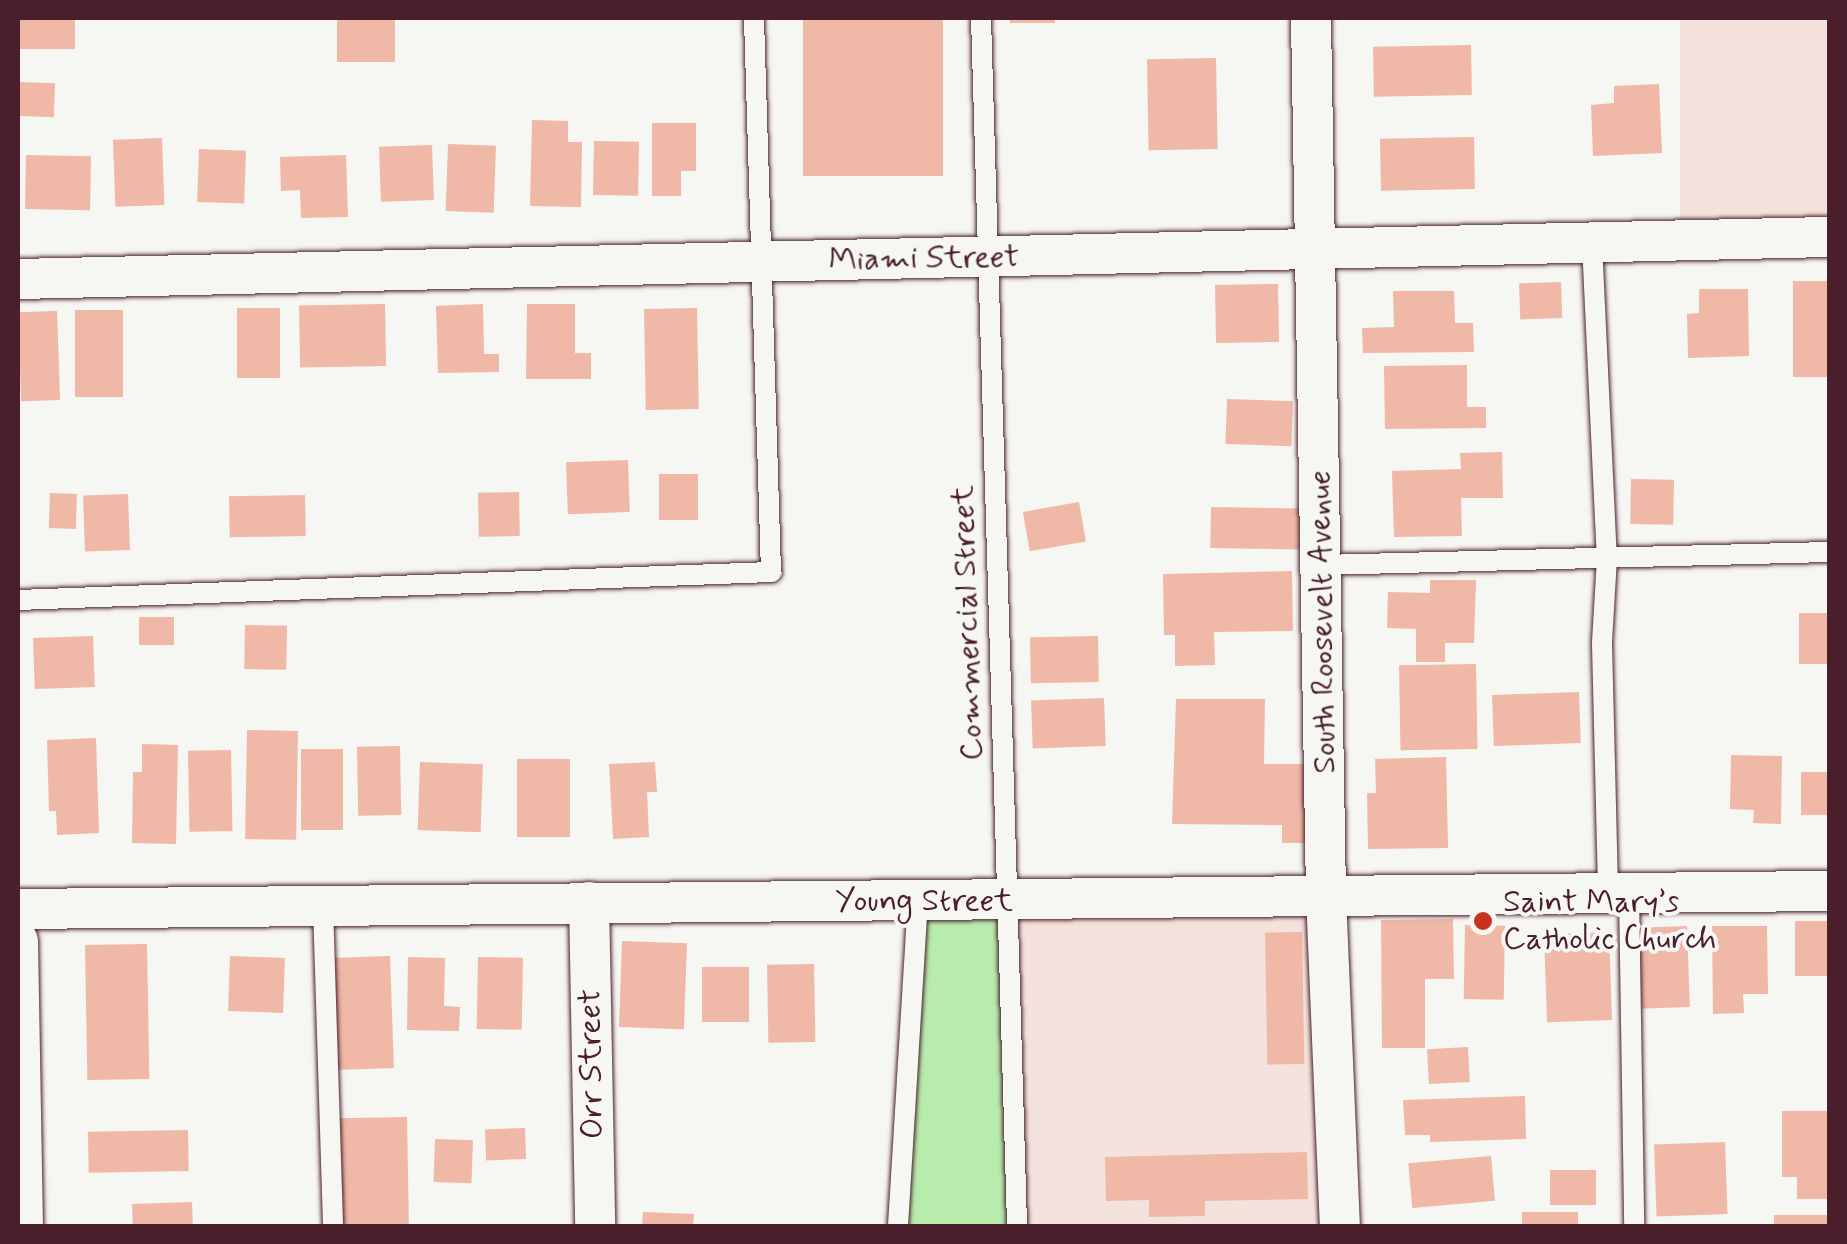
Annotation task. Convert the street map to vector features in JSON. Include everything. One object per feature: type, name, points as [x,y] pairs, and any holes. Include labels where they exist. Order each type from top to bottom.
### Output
[{"type":"street","name":"South Roosevelt Avenue","points":[[1311,18],[1318,248],[1326,894],[1340,1226]]},
{"type":"street","name":"Miami Street","points":[[18,279],[1830,237]]},
{"type":"street","name":"Young Street","points":[[18,909],[1830,892]]},
{"type":"street","name":"Orr Street","points":[[589,902],[595,1226]]},
{"type":"street","points":[[18,941],[24,1226]]},
{"type":"lane","points":[[18,600],[772,572],[754,18]]},
{"type":"lane","name":"Commercial Street","points":[[981,18],[1017,1226]]},
{"type":"lane","points":[[1592,242],[1607,558],[1602,643],[1619,894],[1634,1226]]},
{"type":"lane","points":[[1322,565],[1830,552]]},
{"type":"lane","points":[[898,1226],[918,901]]},
{"type":"lane","points":[[323,906],[333,1226]]},
{"type":"shaded area","points":[[1680,18],[1829,18],[1829,241],[1680,241]]},
{"type":"shaded area","points":[[1326,895],[1338,1225],[1018,1226],[1007,906]]},
{"type":"green space","points":[[1007,900],[1017,1226],[898,1226],[918,901]]},
{"type":"building","points":[[18,18],[75,18],[75,49],[18,49]]},
{"type":"building","points":[[337,18],[395,18],[395,62],[337,62]]},
{"type":"building","points":[[803,18],[943,18],[943,176],[803,176]]},
{"type":"building","points":[[1010,18],[1055,18],[1055,23],[1010,23]]},
{"type":"building","points":[[1471,45],[1472,95],[1374,97],[1373,47]]},
{"type":"building","points":[[1216,58],[1218,149],[1149,150],[1147,59]]},
{"type":"building","points":[[19,82],[55,83],[54,117],[18,116]]},
{"type":"building","points":[[1659,84],[1662,153],[1593,156],[1591,105],[1614,103],[1614,86]]},
{"type":"building","points":[[532,120],[568,121],[568,142],[582,142],[581,207],[530,206]]},
{"type":"building","points":[[652,123],[696,123],[696,171],[681,171],[681,196],[652,196]]},
{"type":"building","points":[[1474,137],[1475,189],[1381,191],[1380,139]]},
{"type":"building","points":[[162,138],[164,205],[115,207],[113,140]]},
{"type":"building","points":[[594,141],[639,142],[638,196],[593,195]]},
{"type":"building","points":[[448,144],[496,146],[494,213],[446,211]]},
{"type":"building","points":[[432,145],[434,200],[381,202],[379,147]]},
{"type":"building","points":[[199,149],[246,151],[244,204],[197,202]]},
{"type":"building","points":[[26,155],[91,156],[90,210],[25,209]]},
{"type":"building","points":[[346,155],[348,217],[301,218],[300,190],[281,191],[280,157]]},
{"type":"building","points":[[1793,281],[1830,281],[1830,377],[1793,377]]},
{"type":"building","points":[[1561,282],[1562,318],[1520,319],[1519,283]]},
{"type":"building","points":[[1278,284],[1279,342],[1216,343],[1215,285]]},
{"type":"building","points":[[1699,289],[1748,289],[1749,356],[1688,358],[1687,314],[1699,313]]},
{"type":"building","points":[[1393,291],[1454,291],[1455,323],[1473,323],[1474,352],[1363,353],[1362,328],[1394,327]]},
{"type":"building","points":[[385,304],[386,366],[300,367],[299,306]]},
{"type":"building","points":[[483,304],[484,354],[499,354],[499,372],[438,373],[436,306]]},
{"type":"building","points":[[527,304],[575,304],[575,353],[591,353],[591,379],[526,379]]},
{"type":"building","points":[[237,308],[280,308],[280,378],[237,378]]},
{"type":"building","points":[[697,308],[699,409],[646,410],[644,309]]},
{"type":"building","points":[[75,310],[123,310],[123,397],[75,397]]},
{"type":"building","points":[[57,311],[60,400],[21,401],[18,312]]},
{"type":"building","points":[[1467,365],[1467,407],[1486,407],[1486,428],[1385,429],[1384,366]]},
{"type":"building","points":[[1227,399],[1293,401],[1291,446],[1225,444]]},
{"type":"building","points":[[1502,452],[1503,498],[1461,498],[1462,536],[1394,537],[1392,471],[1461,469],[1460,453]]},
{"type":"building","points":[[628,460],[630,512],[568,514],[566,462]]},
{"type":"building","points":[[659,474],[698,474],[698,520],[659,520]]},
{"type":"building","points":[[1631,479],[1674,480],[1673,525],[1630,524]]},
{"type":"building","points":[[519,492],[520,536],[479,537],[478,493]]},
{"type":"building","points":[[50,493],[77,494],[76,529],[49,528]]},
{"type":"building","points":[[128,494],[130,550],[85,552],[83,496]]},
{"type":"building","points":[[305,495],[306,536],[230,537],[229,496]]},
{"type":"building","points":[[1079,502],[1086,541],[1030,551],[1023,512]]},
{"type":"building","points":[[1211,507],[1300,509],[1299,550],[1210,548]]},
{"type":"building","points":[[1292,571],[1293,631],[1214,632],[1215,665],[1175,666],[1175,635],[1164,635],[1163,574]]},
{"type":"building","points":[[1430,580],[1476,580],[1474,643],[1445,643],[1445,662],[1416,662],[1416,629],[1387,628],[1388,592],[1430,593]]},
{"type":"building","points":[[1799,613],[1830,613],[1830,664],[1799,664]]},
{"type":"building","points":[[139,617],[174,617],[174,645],[139,645]]},
{"type":"building","points":[[245,625],[287,626],[286,670],[244,669]]},
{"type":"building","points":[[93,636],[95,687],[35,689],[33,638]]},
{"type":"building","points":[[1098,636],[1099,682],[1031,683],[1030,637]]},
{"type":"building","points":[[1476,664],[1477,749],[1400,750],[1399,665]]},
{"type":"building","points":[[1579,692],[1581,743],[1494,746],[1492,695]]},
{"type":"building","points":[[1104,698],[1106,746],[1033,749],[1031,701]]},
{"type":"building","points":[[1176,699],[1265,699],[1264,764],[1307,764],[1307,843],[1282,843],[1282,825],[1172,824]]},
{"type":"building","points":[[247,730],[298,731],[296,840],[245,839]]},
{"type":"building","points":[[96,738],[99,833],[57,835],[56,811],[49,811],[47,740]]},
{"type":"building","points":[[142,744],[178,745],[176,844],[132,843],[133,772],[142,772]]},
{"type":"building","points":[[400,746],[401,815],[358,816],[357,747]]},
{"type":"building","points":[[301,749],[343,749],[343,830],[301,830]]},
{"type":"building","points":[[231,750],[232,831],[189,832],[188,751]]},
{"type":"building","points":[[1731,755],[1782,756],[1781,824],[1753,823],[1754,810],[1730,809]]},
{"type":"building","points":[[1446,757],[1448,848],[1368,849],[1367,793],[1376,793],[1375,759]]},
{"type":"building","points":[[517,759],[570,759],[570,837],[517,837]]},
{"type":"building","points":[[420,762],[483,764],[481,832],[418,830]]},
{"type":"building","points":[[655,762],[657,792],[647,792],[649,837],[613,839],[609,764]]},
{"type":"building","points":[[1801,772],[1830,772],[1830,815],[1801,815]]},
{"type":"building","points":[[1453,919],[1454,979],[1425,979],[1425,1048],[1382,1048],[1381,920]]},
{"type":"building","points":[[1795,921],[1830,921],[1830,976],[1795,976]]},
{"type":"building","points":[[1465,925],[1505,926],[1504,1000],[1464,999]]},
{"type":"building","points":[[1687,926],[1690,1007],[1640,1009],[1637,928]]},
{"type":"building","points":[[1712,926],[1767,926],[1768,994],[1743,994],[1744,1013],[1713,1014]]},
{"type":"building","points":[[1302,932],[1304,1064],[1267,1065],[1265,933]]},
{"type":"building","points":[[1609,932],[1612,1020],[1547,1022],[1544,934]]},
{"type":"building","points":[[622,941],[687,943],[684,1029],[619,1027]]},
{"type":"building","points":[[147,944],[149,1079],[87,1080],[85,945]]},
{"type":"building","points":[[230,956],[285,958],[283,1013],[228,1011]]},
{"type":"building","points":[[390,956],[394,1068],[337,1070],[333,958]]},
{"type":"building","points":[[408,957],[445,958],[444,1006],[460,1007],[459,1031],[407,1030]]},
{"type":"building","points":[[478,957],[523,958],[522,1030],[477,1029]]},
{"type":"building","points":[[814,964],[815,1042],[768,1043],[767,965]]},
{"type":"building","points":[[702,967],[749,967],[749,1022],[702,1022]]},
{"type":"building","points":[[1468,1047],[1470,1082],[1429,1084],[1427,1049]]},
{"type":"building","points":[[1525,1096],[1526,1139],[1430,1142],[1430,1135],[1405,1135],[1403,1100]]},
{"type":"building","points":[[1782,1111],[1828,1111],[1830,1199],[1797,1199],[1797,1177],[1782,1177]]},
{"type":"building","points":[[407,1117],[409,1226],[340,1226],[338,1118]]},
{"type":"building","points":[[525,1128],[526,1159],[486,1160],[485,1129]]},
{"type":"building","points":[[188,1130],[189,1171],[89,1173],[88,1132]]},
{"type":"building","points":[[435,1139],[473,1140],[471,1183],[433,1182]]},
{"type":"building","points":[[1725,1142],[1728,1214],[1657,1216],[1654,1144]]},
{"type":"building","points":[[1307,1152],[1308,1199],[1205,1201],[1205,1216],[1149,1217],[1149,1200],[1106,1201],[1105,1157]]},
{"type":"building","points":[[1491,1156],[1495,1201],[1412,1208],[1408,1163]]},
{"type":"building","points":[[1550,1170],[1596,1170],[1596,1205],[1550,1205]]},
{"type":"building","points":[[192,1202],[193,1226],[133,1226],[132,1204]]},
{"type":"building","points":[[643,1212],[694,1214],[693,1226],[642,1226]]},
{"type":"building","points":[[1522,1212],[1578,1212],[1578,1226],[1522,1226]]},
{"type":"building","points":[[1774,1215],[1830,1215],[1830,1226],[1774,1226]]},
{"type":"place","name":"Saint Mary’s Catholic Church","points":[[1483,921]]}]
